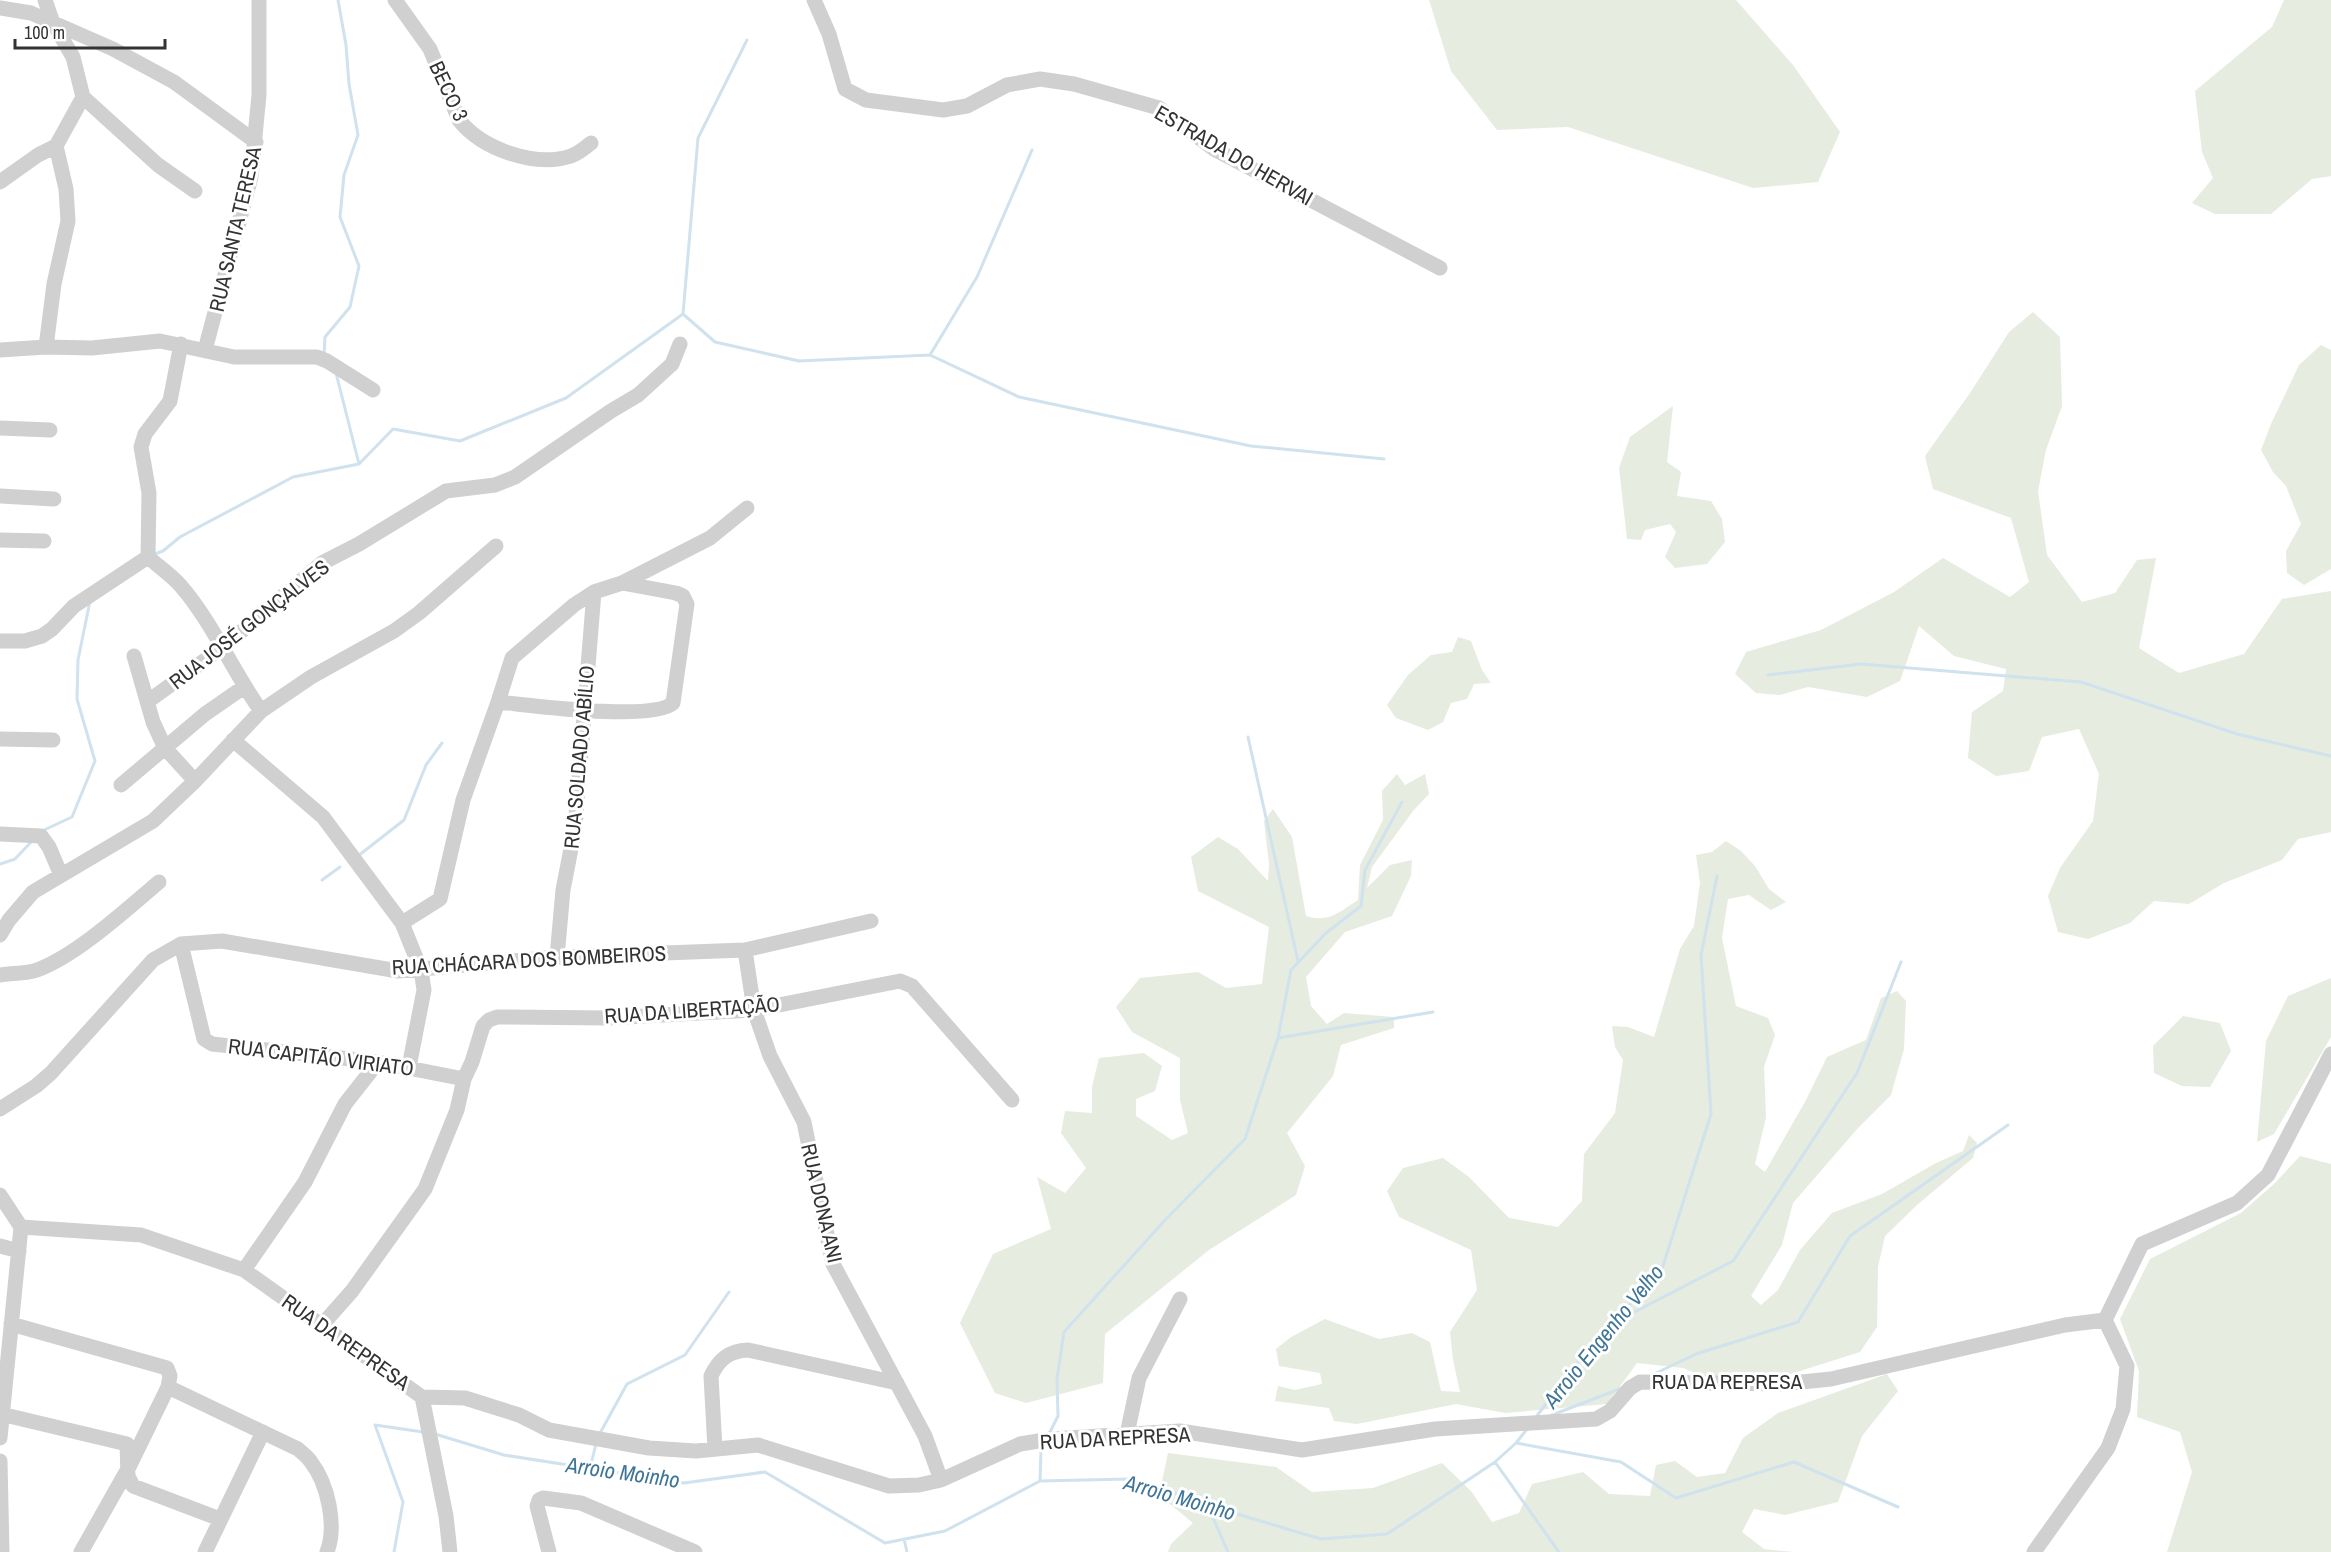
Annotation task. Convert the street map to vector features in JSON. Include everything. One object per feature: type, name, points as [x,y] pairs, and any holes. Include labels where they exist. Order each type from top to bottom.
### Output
[{"type":"street","points":[[45,0],[53,23],[73,57],[83,97],[158,165],[195,191]]},
{"type":"street","name":"RUA SANTA TERESA","points":[[205,350],[251,177],[256,142],[260,70],[259,0]]},
{"type":"street","name":"BECO 3","points":[[395,0],[430,49],[459,120],[465,128],[512,155],[531,158],[558,159],[573,156],[591,143]]},
{"type":"street","name":"ESTRADA DO HERVAI","points":[[814,0],[829,34],[845,89],[866,100],[943,110],[967,106],[1007,85],[1040,78],[1074,84],[1160,108],[1214,148],[1440,268]]},
{"type":"street","points":[[0,8],[31,13],[112,49],[174,82],[256,142]]},
{"type":"street","points":[[0,182],[38,155],[56,146],[83,97]]},
{"type":"street","points":[[46,347],[54,284],[68,221],[66,189],[56,146]]},
{"type":"street","points":[[0,350],[46,347],[92,348],[160,341],[234,357],[317,357],[373,390]]},
{"type":"street","points":[[181,344],[170,401],[146,434],[141,447],[148,493],[148,557],[179,584],[224,647],[244,687],[261,711]]},
{"type":"street","name":"RUA JOSÉ GONÇALVES","points":[[147,702],[224,647],[322,563],[359,544],[446,491],[495,484],[515,477],[638,394],[672,364],[680,344]]},
{"type":"street","points":[[0,428],[50,430]]},
{"type":"street","points":[[0,496],[54,499]]},
{"type":"street","points":[[402,923],[440,899],[463,800],[512,658],[574,605],[594,592],[622,583],[710,538],[747,508]]},
{"type":"street","points":[[0,540],[44,541]]},
{"type":"street","points":[[0,935],[9,920],[33,892],[153,821],[195,781],[261,711],[311,677],[393,631],[419,613],[496,546]]},
{"type":"street","points":[[0,641],[25,641],[42,636],[74,606],[148,557]]},
{"type":"street","points":[[498,702],[583,711],[642,711],[668,708],[673,703],[687,604],[683,596],[676,593],[622,583]]},
{"type":"street","name":"RUA SOLDADO ABÍLIO","points":[[557,957],[563,890],[575,828],[594,592]]},
{"type":"street","points":[[134,656],[153,722],[165,748],[195,781]]},
{"type":"street","points":[[121,785],[205,714],[244,687]]},
{"type":"street","points":[[0,739],[53,740]]},
{"type":"street","points":[[233,740],[323,817],[402,923],[421,970],[424,990],[409,1067]]},
{"type":"street","points":[[0,834],[37,836],[49,847],[61,875]]},
{"type":"street","points":[[0,975],[36,970],[50,964],[101,930],[159,882]]},
{"type":"street","name":"RUA CHÁCARA DOS BOMBEIROS","points":[[0,1109],[36,1086],[51,1073],[153,960],[181,944],[222,940],[398,971],[557,957],[745,950],[871,921]]},
{"type":"street","name":"RUA CAPITÃO VIRIATO","points":[[181,944],[204,1039],[212,1044],[378,1062],[464,1079]]},
{"type":"street","name":"RUA DONA ANI","points":[[745,950],[754,1010],[770,1056],[804,1122],[833,1264],[925,1436],[941,1480]]},
{"type":"street","name":"RUA DA LIBERTAÇÃO","points":[[321,1326],[352,1291],[425,1189],[457,1110],[464,1079],[483,1026],[489,1020],[497,1017],[608,1018],[754,1010],[900,981],[912,986],[1012,1101]]},
{"type":"street","points":[[2034,1552],[2108,1448],[2123,1409],[2127,1366],[2105,1320],[2142,1244],[2237,1203],[2268,1175],[2331,1054]]},
{"type":"street","points":[[244,1270],[304,1182],[345,1104],[378,1062]]},
{"type":"street","points":[[0,1195],[21,1227],[11,1324],[4,1356],[0,1438]]},
{"type":"street","name":"RUA DA REPRESA","points":[[21,1227],[141,1235],[244,1270],[422,1397],[465,1398],[519,1415],[549,1430],[649,1448],[696,1451],[758,1445],[889,1486],[919,1485],[941,1480],[1020,1444],[1051,1439],[1180,1431],[1302,1450],[1435,1429],[1596,1419],[1610,1411],[1630,1388],[1640,1382],[1782,1384],[1831,1379],[2065,1325],[2105,1320]]},
{"type":"street","points":[[0,1246],[19,1251]]},
{"type":"street","points":[[1127,1434],[1139,1378],[1180,1299]]},
{"type":"street","points":[[11,1324],[167,1368],[170,1376],[168,1387],[129,1467],[81,1552]]},
{"type":"street","points":[[715,1449],[711,1376],[716,1366],[733,1351],[748,1350],[897,1383]]},
{"type":"street","points":[[168,1387],[298,1449],[312,1463],[326,1494],[332,1520],[327,1552]]},
{"type":"street","points":[[422,1397],[446,1516],[450,1552]]},
{"type":"street","points":[[2,1414],[127,1444],[129,1481],[133,1485],[220,1519]]},
{"type":"street","points":[[205,1552],[262,1432]]},
{"type":"street","points":[[0,1461],[2,1552]]},
{"type":"street","points":[[549,1552],[537,1506],[539,1500],[543,1498],[581,1503],[695,1552]]},
{"type":"shaded area","points":[[1429,0],[1736,0],[1793,65],[1840,132],[1818,182],[1753,188],[1568,127],[1497,130],[1451,71]]},
{"type":"shaded area","points":[[2284,0],[2331,0],[2331,176],[2312,179],[2271,214],[2215,214],[2192,203],[2213,178],[2202,152],[2195,91],[2272,27]]},
{"type":"shaded area","points":[[2033,312],[2060,337],[2062,406],[2046,450],[2038,491],[2047,555],[2082,602],[2115,593],[2137,560],[2156,558],[2139,648],[2179,673],[2244,654],[2282,599],[2331,591],[2331,832],[2298,839],[2282,860],[2224,883],[2189,904],[2154,901],[2130,923],[2088,939],[2058,932],[2048,896],[2060,868],[2093,821],[2099,774],[2079,729],[2042,737],[2029,771],[1996,776],[1968,758],[1972,712],[2003,691],[2006,669],[1954,656],[1919,626],[1900,681],[1867,697],[1808,687],[1780,695],[1756,693],[1735,674],[1746,652],[1821,630],[1894,592],[1943,558],[2010,597],[2029,582],[2011,518],[1933,489],[1925,456],[1970,393],[2009,332]]},
{"type":"shaded area","points":[[2321,345],[2331,350],[2331,569],[2304,585],[2287,573],[2286,551],[2301,524],[2286,486],[2273,472],[2261,450],[2299,365]]},
{"type":"shaded area","points":[[1673,406],[1667,462],[1681,472],[1677,496],[1711,501],[1722,519],[1725,542],[1707,564],[1675,568],[1665,557],[1676,532],[1670,524],[1645,530],[1641,540],[1627,539],[1619,468],[1630,437]]},
{"type":"shaded area","points":[[1458,637],[1471,641],[1482,670],[1491,683],[1474,684],[1467,699],[1451,703],[1443,722],[1428,730],[1396,718],[1387,705],[1408,675],[1431,655],[1452,652]]},
{"type":"shaded area","points":[[1397,774],[1405,785],[1425,774],[1429,794],[1413,811],[1372,867],[1367,888],[1390,865],[1412,860],[1411,876],[1392,916],[1345,932],[1306,977],[1311,1006],[1327,1024],[1344,1013],[1394,1017],[1394,1028],[1341,1045],[1333,1076],[1287,1133],[1305,1166],[1296,1195],[1209,1250],[1105,1334],[1103,1383],[1026,1403],[995,1393],[960,1323],[993,1254],[1051,1229],[1037,1177],[1065,1193],[1086,1168],[1061,1133],[1065,1111],[1092,1113],[1092,1087],[1099,1058],[1144,1053],[1162,1066],[1155,1091],[1136,1099],[1136,1116],[1172,1140],[1188,1133],[1180,1100],[1180,1058],[1132,1032],[1116,1007],[1140,978],[1198,972],[1226,988],[1262,984],[1269,927],[1198,891],[1191,857],[1218,837],[1238,849],[1268,881],[1269,864],[1264,821],[1273,809],[1292,837],[1306,916],[1321,918],[1333,915],[1358,900],[1360,865],[1383,820],[1382,791]]},
{"type":"shaded area","points":[[1726,841],[1741,851],[1755,866],[1769,889],[1786,902],[1771,910],[1749,895],[1728,899],[1722,938],[1736,1006],[1768,1018],[1775,1035],[1764,1067],[1766,1117],[1755,1164],[1765,1172],[1806,1100],[1827,1057],[1866,1040],[1881,998],[1897,991],[1906,1001],[1904,1049],[1891,1095],[1858,1128],[1793,1203],[1782,1245],[1751,1296],[1761,1305],[1778,1290],[1800,1250],[1832,1213],[1882,1194],[1936,1163],[1963,1151],[1969,1135],[1977,1143],[1973,1158],[1917,1205],[1885,1236],[1878,1267],[1877,1327],[1860,1352],[1772,1380],[1720,1383],[1683,1368],[1637,1363],[1607,1404],[1505,1413],[1456,1404],[1357,1424],[1334,1421],[1329,1408],[1275,1401],[1278,1386],[1295,1390],[1322,1384],[1320,1373],[1279,1366],[1276,1349],[1291,1337],[1325,1319],[1379,1339],[1412,1333],[1430,1342],[1441,1391],[1460,1392],[1450,1332],[1477,1290],[1471,1250],[1399,1217],[1387,1191],[1403,1168],[1443,1158],[1469,1177],[1509,1218],[1558,1227],[1582,1201],[1584,1154],[1615,1113],[1623,1060],[1615,1047],[1612,1026],[1628,1027],[1654,1037],[1680,949],[1694,926],[1700,883],[1696,855],[1712,852]]},
{"type":"shaded area","points":[[2331,978],[2331,1037],[2274,1134],[2257,1142],[2266,1041],[2288,996]]},
{"type":"shaded area","points":[[2183,1016],[2220,1023],[2231,1051],[2210,1087],[2182,1086],[2154,1073],[2153,1046]]},
{"type":"shaded area","points":[[2300,1156],[2331,1164],[2331,1552],[2167,1552],[2192,1472],[2180,1432],[2137,1417],[2139,1371],[2120,1319],[2150,1259],[2241,1213],[2275,1183]]},
{"type":"shaded area","points":[[1887,1374],[1898,1391],[1862,1436],[1838,1502],[1785,1515],[1754,1509],[1742,1532],[1764,1549],[1793,1552],[1168,1552],[1171,1544],[1193,1523],[1159,1495],[1168,1453],[1276,1467],[1312,1492],[1373,1488],[1442,1463],[1471,1491],[1492,1522],[1519,1513],[1532,1484],[1583,1472],[1609,1494],[1650,1496],[1656,1465],[1675,1461],[1697,1477],[1725,1473],[1743,1438],[1778,1413]]},
{"type":"waterway","points":[[324,355],[325,337],[350,307],[359,266],[340,217],[344,175],[358,135],[338,0]]},
{"type":"waterway","points":[[683,314],[698,138],[747,40]]},
{"type":"waterway","points":[[930,355],[977,277],[1032,150]]},
{"type":"waterway","points":[[152,555],[163,551],[180,537],[293,477],[359,464],[393,429],[460,441],[566,398],[683,314],[715,342],[799,361],[930,355],[1019,397],[1251,446],[1384,459]]},
{"type":"waterway","points":[[336,373],[359,464]]},
{"type":"waterway","points":[[42,831],[72,817],[95,761],[77,699],[78,660],[90,601]]},
{"type":"waterway","points":[[1768,675],[1861,664],[2081,682],[2237,734],[2331,756]]},
{"type":"waterway","points":[[1248,737],[1298,961]]},
{"type":"waterway","points":[[358,856],[404,820],[426,765],[442,743]]},
{"type":"waterway","points":[[1049,1434],[1058,1416],[1057,1379],[1064,1332],[1166,1219],[1245,1139],[1278,1038],[1291,970],[1326,933],[1361,906],[1365,870],[1402,802]]},
{"type":"waterway","points":[[0,864],[15,859],[33,840]]},
{"type":"waterway","points":[[322,880],[340,867]]},
{"type":"waterway","name":"Arroio Engenho Velho","points":[[1536,1417],[1582,1357],[1662,1269],[1711,1114],[1701,955],[1717,876]]},
{"type":"waterway","points":[[1617,1321],[1733,1261],[1857,1073],[1901,962]]},
{"type":"waterway","points":[[1278,1038],[1433,1012]]},
{"type":"waterway","points":[[1652,1375],[1696,1354],[1798,1322],[1850,1236],[2008,1125]]},
{"type":"waterway","points":[[599,1435],[627,1384],[685,1355],[729,1292]]},
{"type":"waterway","points":[[1552,1415],[1622,1388]]},
{"type":"waterway","points":[[394,1552],[403,1502],[375,1425],[423,1432]]},
{"type":"waterway","name":"Arroio Moinho","points":[[435,1434],[504,1455],[684,1483],[765,1472],[885,1543],[945,1531],[1040,1481],[1128,1479],[1321,1539],[1387,1534],[1495,1462],[1516,1443],[1527,1429]]},
{"type":"waterway","points":[[1516,1443],[1621,1462],[1676,1498],[1794,1462],[1898,1507]]},
{"type":"waterway","points":[[590,1468],[596,1444]]},
{"type":"waterway","points":[[1040,1481],[1043,1445]]},
{"type":"waterway","points":[[1495,1462],[1559,1552]]},
{"type":"waterway","points":[[1207,1504],[1228,1552]]},
{"type":"waterway","points":[[904,1539],[907,1552]]}]
